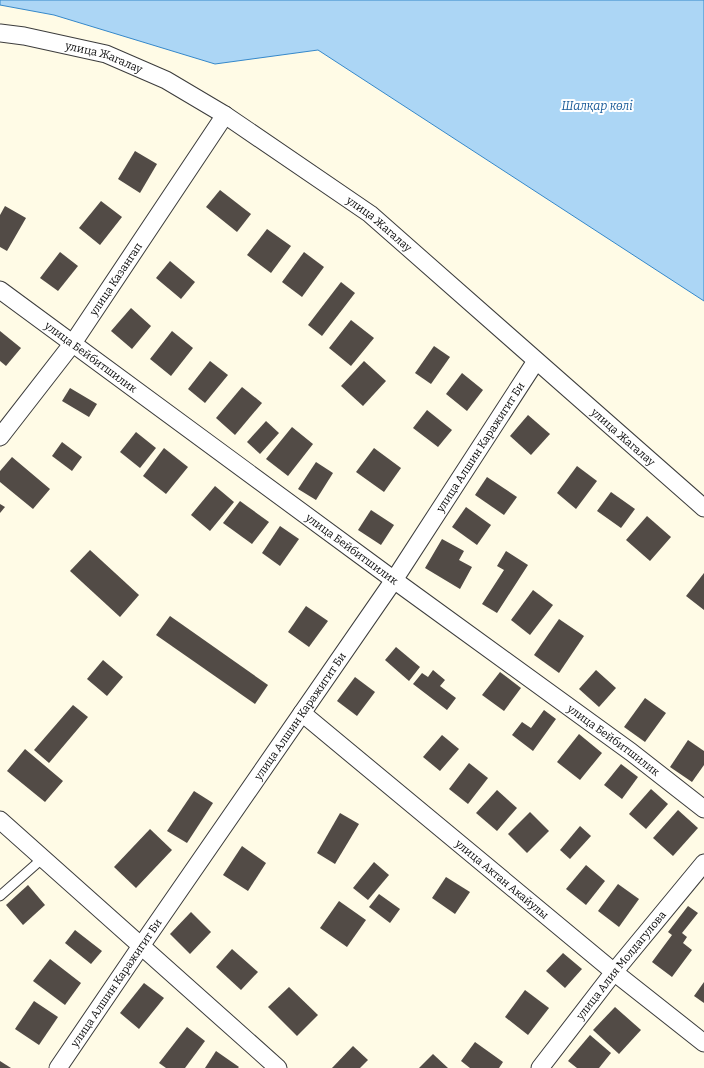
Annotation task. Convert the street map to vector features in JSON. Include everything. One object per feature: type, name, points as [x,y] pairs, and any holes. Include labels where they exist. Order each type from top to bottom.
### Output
[{"type":"street","name":"улица Жагалау","points":[[0,32],[106,54],[166,80],[225,115],[370,214],[704,508]]},
{"type":"street","name":"улица Казангап","points":[[0,438],[73,343],[225,115]]},
{"type":"street","name":"улица Бейбитшилик","points":[[0,290],[394,580],[631,752],[704,809]]},
{"type":"street","name":"улица Алшин Каражигит Би","points":[[58,1068],[394,580],[536,360]]},
{"type":"street","name":"улица Актан Акайулы","points":[[302,713],[614,972],[704,1043]]},
{"type":"street","points":[[0,820],[278,1068]]},
{"type":"street","name":"улица Алия Молдагулова","points":[[540,1068],[614,972],[704,863]]},
{"type":"lane","points":[[0,896],[43,858]]},
{"type":"water","name":"Шалқар көлі","points":[[0,0],[704,0],[704,301],[318,50],[215,64],[54,15],[0,5]]},
{"type":"building","points":[[135,151],[157,164],[140,193],[118,179]]},
{"type":"building","points":[[220,190],[251,214],[237,232],[206,207]]},
{"type":"building","points":[[101,201],[122,217],[100,245],[79,228]]},
{"type":"building","points":[[5,206],[26,218],[7,251],[0,247],[0,215]]},
{"type":"building","points":[[267,229],[291,246],[271,273],[247,255]]},
{"type":"building","points":[[60,252],[78,266],[58,291],[40,278]]},
{"type":"building","points":[[304,252],[324,267],[302,297],[282,282]]},
{"type":"building","points":[[170,261],[195,282],[181,299],[156,278]]},
{"type":"building","points":[[341,282],[355,293],[322,336],[308,325]]},
{"type":"building","points":[[131,308],[151,326],[132,349],[111,331]]},
{"type":"building","points":[[351,320],[374,338],[351,366],[329,348]]},
{"type":"building","points":[[0,331],[21,348],[6,366],[0,361]]},
{"type":"building","points":[[172,331],[193,348],[171,376],[150,359]]},
{"type":"building","points":[[434,346],[450,357],[431,384],[415,373]]},
{"type":"building","points":[[210,361],[228,375],[205,403],[188,389]]},
{"type":"building","points":[[364,361],[386,381],[363,406],[341,386]]},
{"type":"building","points":[[462,373],[483,390],[467,411],[446,394]]},
{"type":"building","points":[[242,387],[262,403],[235,435],[216,418]]},
{"type":"building","points":[[70,388],[97,404],[89,417],[62,401]]},
{"type":"building","points":[[427,410],[452,430],[438,447],[413,428]]},
{"type":"building","points":[[528,415],[550,434],[531,455],[510,436]]},
{"type":"building","points":[[266,421],[279,433],[260,454],[247,442]]},
{"type":"building","points":[[292,427],[313,444],[288,476],[266,459]]},
{"type":"building","points":[[136,432],[156,448],[140,468],[120,452]]},
{"type":"building","points":[[62,442],[82,457],[72,471],[52,456]]},
{"type":"building","points":[[164,448],[188,467],[166,494],[143,476]]},
{"type":"building","points":[[374,448],[401,468],[384,492],[356,472]]},
{"type":"building","points":[[12,457],[50,489],[33,509],[0,482],[0,471]]},
{"type":"building","points":[[316,462],[333,473],[316,500],[298,489]]},
{"type":"building","points":[[577,466],[597,481],[576,509],[557,493]]},
{"type":"building","points":[[487,477],[517,497],[504,515],[475,495]]},
{"type":"building","points":[[215,486],[234,502],[210,531],[191,515]]},
{"type":"building","points":[[611,492],[635,509],[621,528],[597,511]]},
{"type":"building","points":[[240,501],[269,522],[252,544],[223,523]]},
{"type":"building","points":[[0,504],[5,507],[0,513]]},
{"type":"building","points":[[466,507],[491,525],[477,545],[452,527]]},
{"type":"building","points":[[371,510],[394,525],[381,545],[358,530]]},
{"type":"building","points":[[647,516],[671,537],[650,561],[626,540]]},
{"type":"building","points":[[280,526],[299,539],[280,566],[262,553]]},
{"type":"building","points":[[442,539],[464,551],[459,560],[472,567],[460,589],[425,568]]},
{"type":"building","points":[[90,550],[139,595],[120,617],[70,571]]},
{"type":"building","points":[[506,551],[528,565],[497,613],[482,604],[504,570],[497,566]]},
{"type":"building","points":[[704,573],[704,610],[686,596]]},
{"type":"building","points":[[533,590],[553,605],[530,635],[511,620]]},
{"type":"building","points":[[306,606],[328,621],[309,647],[288,632]]},
{"type":"building","points":[[170,616],[268,685],[255,704],[156,635]]},
{"type":"building","points":[[559,619],[584,636],[559,673],[534,655]]},
{"type":"building","points":[[396,647],[420,667],[409,681],[385,660]]},
{"type":"building","points":[[103,660],[123,677],[107,696],[87,679]]},
{"type":"building","points":[[433,670],[445,680],[440,686],[456,698],[447,710],[413,684],[422,673],[428,677]]},
{"type":"building","points":[[596,670],[616,688],[599,707],[579,689]]},
{"type":"building","points":[[500,672],[521,688],[504,711],[482,695]]},
{"type":"building","points":[[355,677],[375,692],[357,716],[337,701]]},
{"type":"building","points":[[645,698],[666,713],[645,742],[624,727]]},
{"type":"building","points":[[73,705],[88,717],[49,763],[34,750]]},
{"type":"building","points":[[544,710],[556,719],[533,751],[512,735],[522,722],[531,728]]},
{"type":"building","points":[[579,734],[602,753],[580,780],[557,762]]},
{"type":"building","points":[[442,735],[459,749],[440,771],[423,757]]},
{"type":"building","points":[[688,740],[704,751],[704,765],[692,782],[670,767]]},
{"type":"building","points":[[25,749],[63,781],[45,802],[7,771]]},
{"type":"building","points":[[469,763],[488,778],[468,804],[449,789]]},
{"type":"building","points":[[621,764],[638,777],[622,799],[604,785]]},
{"type":"building","points":[[651,789],[668,804],[646,829],[629,814]]},
{"type":"building","points":[[497,790],[517,808],[497,831],[476,813]]},
{"type":"building","points":[[194,791],[213,803],[187,843],[167,831]]},
{"type":"building","points":[[678,810],[698,828],[673,856],[653,838]]},
{"type":"building","points":[[530,812],[549,831],[527,853],[508,834]]},
{"type":"building","points":[[340,813],[359,824],[335,864],[317,853]]},
{"type":"building","points":[[580,826],[591,836],[570,859],[560,850]]},
{"type":"building","points":[[150,829],[172,850],[136,888],[114,867]]},
{"type":"building","points":[[242,846],[266,863],[248,891],[223,875]]},
{"type":"building","points":[[374,862],[389,875],[368,900],[353,888]]},
{"type":"building","points":[[586,865],[605,881],[586,905],[566,889]]},
{"type":"building","points":[[446,877],[470,892],[455,914],[432,898]]},
{"type":"building","points":[[618,884],[639,899],[619,927],[598,911]]},
{"type":"building","points":[[28,885],[45,905],[23,925],[6,905]]},
{"type":"building","points":[[379,894],[400,909],[390,923],[369,907]]},
{"type":"building","points":[[339,901],[366,920],[347,947],[320,928]]},
{"type":"building","points":[[688,906],[698,913],[682,933],[687,937],[683,943],[692,950],[672,977],[652,962],[672,935],[668,932]]},
{"type":"building","points":[[191,912],[211,932],[190,954],[170,934]]},
{"type":"building","points":[[75,930],[102,951],[91,964],[65,943]]},
{"type":"building","points":[[232,949],[258,972],[241,990],[216,967]]},
{"type":"building","points":[[563,953],[582,969],[565,988],[546,971]]},
{"type":"building","points":[[50,959],[81,983],[65,1005],[33,981]]},
{"type":"building","points":[[704,982],[704,1003],[694,996]]},
{"type":"building","points":[[144,983],[164,998],[139,1029],[120,1013]]},
{"type":"building","points":[[289,987],[318,1015],[297,1036],[268,1007]]},
{"type":"building","points":[[525,990],[549,1008],[528,1035],[505,1017]]},
{"type":"building","points":[[34,1001],[58,1017],[39,1045],[15,1029]]},
{"type":"building","points":[[615,1007],[641,1030],[619,1054],[593,1030]]},
{"type":"building","points":[[187,1027],[205,1041],[185,1068],[166,1068],[159,1063]]},
{"type":"building","points":[[590,1035],[611,1053],[599,1068],[577,1068],[568,1061]]},
{"type":"building","points":[[475,1042],[503,1062],[499,1068],[470,1068],[461,1061]]},
{"type":"building","points":[[353,1046],[368,1060],[360,1068],[332,1068]]},
{"type":"building","points":[[216,1051],[239,1067],[205,1068]]},
{"type":"building","points":[[433,1054],[448,1068],[419,1068]]},
{"type":"building","points":[[0,1061],[11,1068],[0,1068]]}]
